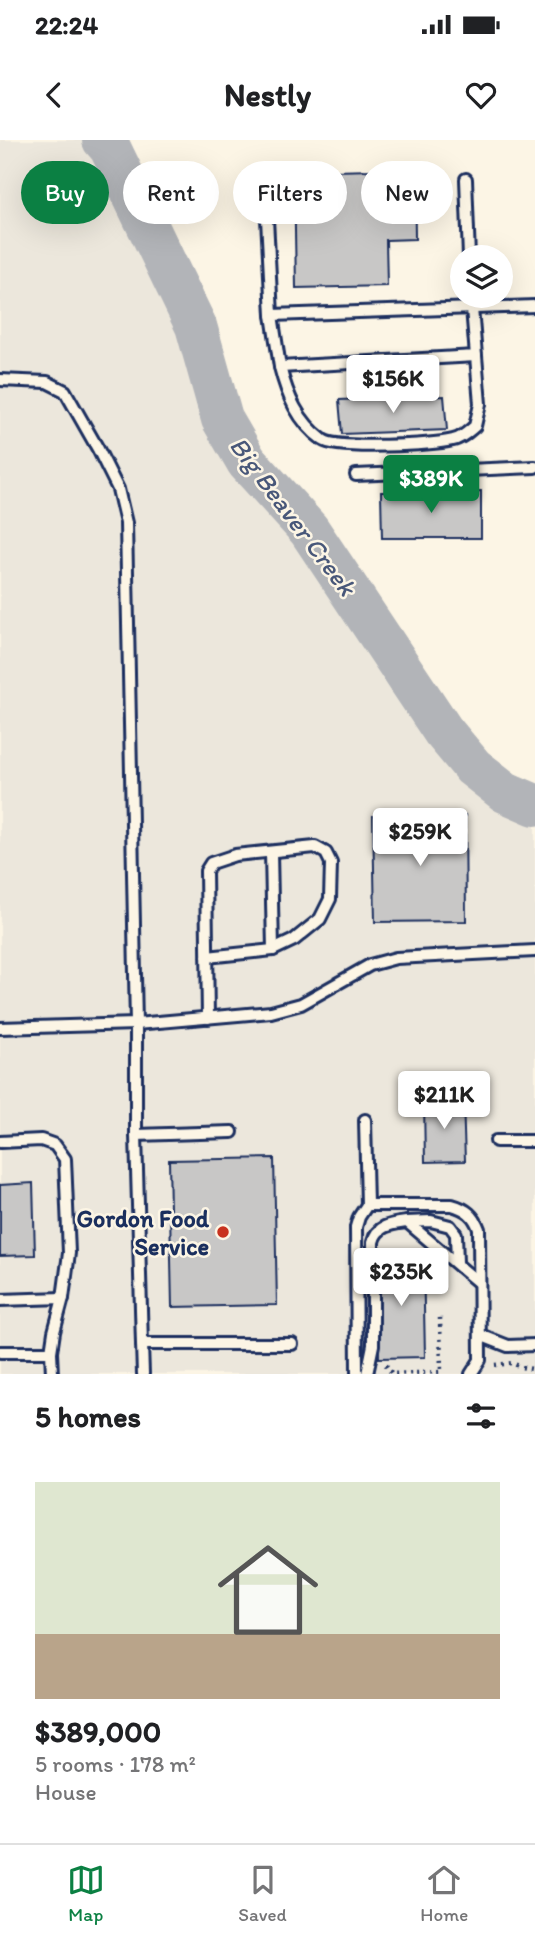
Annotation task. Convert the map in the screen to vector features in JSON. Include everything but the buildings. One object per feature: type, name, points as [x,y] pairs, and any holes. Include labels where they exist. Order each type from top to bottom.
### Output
[{"type":"lane","points":[[466,179],[469,245]]},
{"type":"lane","points":[[267,224],[272,315],[280,367],[288,397],[305,424],[326,442],[382,446],[456,440],[475,426],[480,404],[472,308]]},
{"type":"lane","points":[[272,315],[450,302]]},
{"type":"lane","points":[[513,304],[535,306]]},
{"type":"lane","points":[[280,367],[475,356]]},
{"type":"lane","points":[[0,380],[47,382],[65,391],[118,489],[126,523],[136,1135],[143,1374]]},
{"type":"lane","points":[[356,475],[535,467]]},
{"type":"lane","points":[[207,957],[273,950],[294,940],[320,919],[330,899],[331,863],[326,853],[315,847],[235,855],[211,863],[206,871],[207,957],[208,1018]]},
{"type":"lane","points":[[271,852],[273,950]]},
{"type":"lane","points":[[0,1028],[136,1024],[271,1012],[301,1004],[370,965],[396,958],[535,951]]},
{"type":"lane","points":[[356,1374],[356,1227],[367,1205],[365,1120]]},
{"type":"lane","points":[[136,1135],[232,1132]]},
{"type":"lane","points":[[0,1142],[41,1140],[55,1145],[65,1159],[69,1253],[63,1298],[51,1352],[52,1374]]},
{"type":"lane","points":[[496,1141],[535,1141]]},
{"type":"lane","points":[[367,1205],[452,1205],[466,1209],[479,1229],[480,1360],[471,1374]]},
{"type":"lane","points":[[367,1374],[373,1345],[374,1235],[390,1224],[431,1221],[450,1226],[456,1234],[457,1263]]},
{"type":"lane","points":[[407,1222],[479,1283]]},
{"type":"lane","points":[[0,1300],[63,1298]]},
{"type":"lane","points":[[480,1335],[508,1346],[535,1345]]},
{"type":"lane","points":[[142,1344],[292,1343]]},
{"type":"lane","points":[[0,1352],[51,1352]]},
{"type":"path","points":[[385,1362],[392,1374],[441,1372],[440,1317]]},
{"type":"shaded area","points":[[0,140],[87,140],[99,161],[21,161],[21,224],[109,224],[109,178],[123,194],[123,224],[139,224],[189,337],[204,395],[219,428],[299,528],[386,651],[472,782],[500,811],[535,826],[535,1374],[0,1374]]},
{"type":"waterway","name":"Big Beaver Creek","points":[[103,140],[110,148],[196,326],[222,419],[247,462],[309,530],[443,731],[473,767],[505,792],[535,805]]},
{"type":"place","name":"Gordon Food Service","points":[[223,1232]]}]
